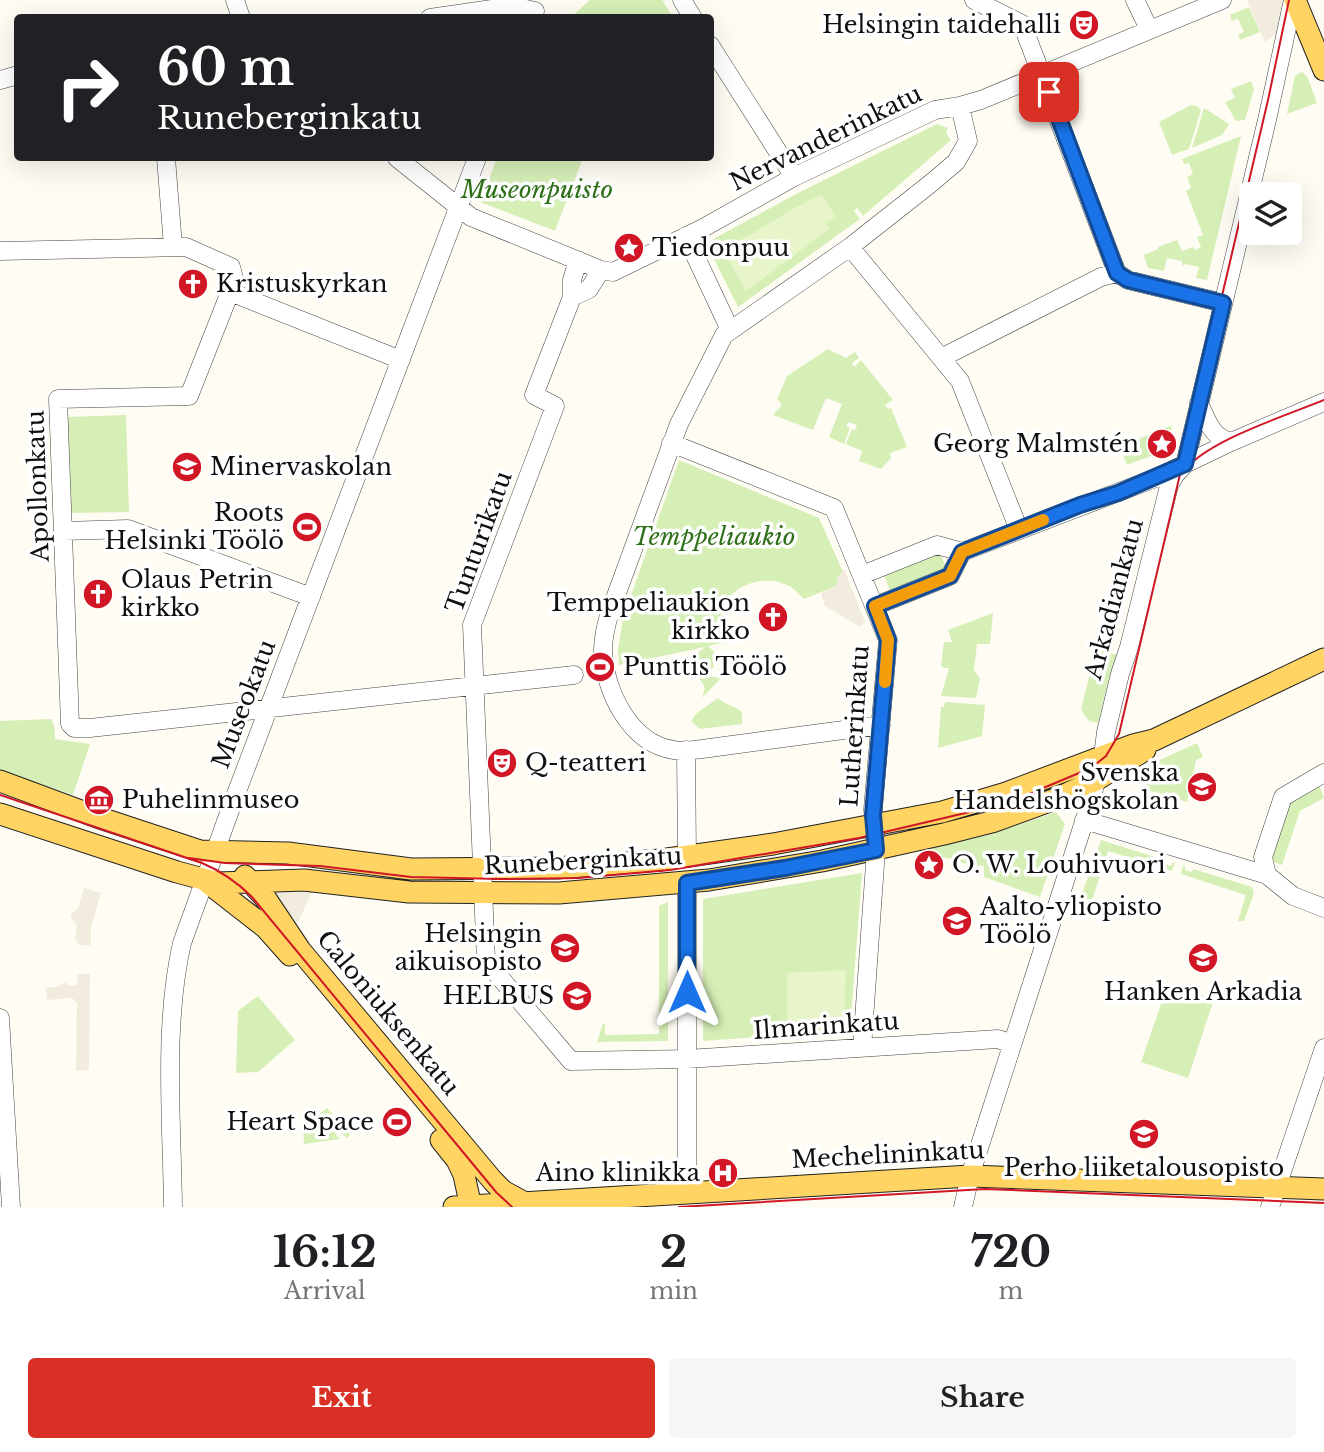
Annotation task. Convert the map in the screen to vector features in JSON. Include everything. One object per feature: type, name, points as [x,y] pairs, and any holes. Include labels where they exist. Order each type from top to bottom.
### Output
[{"type":"main road","points":[[1294,0],[1324,68]]},
{"type":"main road","name":"Runeberginkatu","points":[[0,780],[97,817],[200,851],[288,853],[411,869],[584,867],[773,844],[942,812],[988,799],[1154,740],[1324,659]]},
{"type":"main road","name":"Runeberginkatu","points":[[0,814],[205,881],[313,880],[409,892],[559,893],[687,883],[785,868],[876,850],[995,821],[1058,798],[1096,780],[1141,754],[1154,740]]},
{"type":"main road","name":"Caloniuksenkatu","points":[[216,853],[252,882],[300,950],[493,1181],[503,1191],[524,1203]]},
{"type":"main road","name":"Caloniuksenkatu","points":[[205,881],[266,928],[457,1160],[464,1175],[471,1207]]},
{"type":"main road","name":"Mechelininkatu","points":[[454,1207],[970,1176],[1273,1197],[1324,1189]]},
{"type":"street","points":[[974,0],[1022,24],[1117,273],[1128,280],[1223,303]]},
{"type":"street","points":[[1136,0],[1149,29]]},
{"type":"street","name":"Nervanderinkatu","points":[[607,271],[686,236],[794,177],[935,110],[960,106],[1042,75],[1222,0]]},
{"type":"street","name":"Arkadiankatu","points":[[963,1207],[970,1176],[1103,756],[1119,674],[1129,647],[1169,486],[1185,464],[1294,0]]},
{"type":"street","points":[[481,14],[512,6],[538,10]]},
{"type":"street","points":[[714,51],[794,177]]},
{"type":"street","points":[[881,725],[686,751],[664,748],[642,735],[631,724],[612,693],[605,670],[603,646],[610,612],[671,443],[724,335],[850,247],[956,162],[968,141],[960,106]]},
{"type":"street","points":[[166,161],[173,246]]},
{"type":"street","points":[[401,161],[471,217],[607,271]]},
{"type":"street","name":"Museokatu","points":[[173,1207],[172,1020],[173,993],[182,943],[477,161]]},
{"type":"street","points":[[686,236],[730,330]]},
{"type":"street","points":[[0,251],[186,247],[231,267],[233,274],[230,292],[401,360]]},
{"type":"street","points":[[850,247],[960,381],[1019,530]]},
{"type":"street","name":"Tunturikatu","points":[[483,870],[472,625],[555,406],[534,395],[572,297],[572,280],[579,260]]},
{"type":"street","name":"Tunturikatu","points":[[572,297],[589,289],[607,271]]},
{"type":"street","points":[[941,358],[1101,277],[1117,273]]},
{"type":"street","name":"Apollonkatu","points":[[230,292],[189,396],[58,400],[69,714],[70,724],[74,727],[270,708]]},
{"type":"street","points":[[862,575],[937,545],[962,552],[1130,488],[1324,402]]},
{"type":"street","points":[[1199,403],[1213,433],[1231,442]]},
{"type":"street","name":"Lutherinkatu","points":[[671,443],[834,508],[888,640],[873,825],[876,850],[862,1048]]},
{"type":"street","points":[[1130,488],[1152,494],[1163,511]]},
{"type":"street","points":[[64,531],[128,529],[311,597]]},
{"type":"street","points":[[875,606],[950,576],[962,552]]},
{"type":"street","points":[[270,708],[574,675]]},
{"type":"street","points":[[1078,765],[1095,749],[1106,732]]},
{"type":"street","points":[[686,751],[687,856]]},
{"type":"street","points":[[1267,875],[1263,857],[1283,796],[1324,773]]},
{"type":"street","points":[[1084,820],[1267,875],[1293,896],[1324,908]]},
{"type":"street","name":"Ilmarinkatu","points":[[483,870],[486,961],[570,1061],[687,1059],[998,1040],[1012,1044]]},
{"type":"street","points":[[687,883],[687,1192]]},
{"type":"street","points":[[0,1018],[11,1207]]},
{"type":"street","points":[[1273,1197],[1324,1048]]},
{"type":"green space","points":[[590,0],[662,0],[671,14],[574,14]]},
{"type":"green space","points":[[1249,7],[1260,32],[1240,40],[1238,35],[1244,32],[1238,19],[1232,21],[1230,15]]},
{"type":"green space","points":[[1302,72],[1307,76],[1317,103],[1287,114],[1295,76]]},
{"type":"green space","points":[[1251,81],[1254,89],[1245,120],[1236,121],[1225,102],[1235,98],[1231,89]]},
{"type":"green space","points":[[1191,105],[1201,110],[1189,149],[1172,155],[1159,122]]},
{"type":"green space","points":[[1204,108],[1229,124],[1222,135],[1192,148]]},
{"type":"green space","points":[[937,124],[948,128],[946,133],[951,140],[863,216],[857,208],[854,211],[860,219],[738,307],[706,243],[800,192]]},
{"type":"green space","points":[[1241,136],[1207,280],[1196,278],[1199,267],[1185,264],[1182,266],[1182,261],[1167,258],[1164,271],[1148,268],[1144,255],[1158,247],[1177,240],[1182,251],[1201,247],[1197,237],[1203,235],[1186,191],[1191,188],[1187,177],[1193,174],[1189,163],[1184,164],[1182,159]]},
{"type":"green space","name":"Museonpuisto","points":[[496,161],[582,161],[555,231],[480,202]]},
{"type":"green space","points":[[822,195],[836,217],[826,223],[829,229],[746,291],[723,250]]},
{"type":"green space","points":[[828,349],[846,358],[855,352],[859,358],[852,363],[854,367],[861,360],[893,400],[885,405],[888,409],[891,408],[907,447],[890,453],[891,458],[881,469],[859,461],[862,451],[846,444],[852,429],[855,430],[857,425],[848,422],[846,426],[850,428],[844,444],[829,437],[842,404],[826,398],[813,430],[773,415],[782,405],[777,399],[787,376]]},
{"type":"green space","points":[[126,415],[129,512],[68,513],[65,417]]},
{"type":"green space","points":[[1172,425],[1167,450],[1127,465],[1120,447]]},
{"type":"green space","name":"Temppeliaukio","points":[[679,460],[819,518],[843,572],[838,576],[836,586],[804,599],[790,586],[777,582],[757,582],[737,590],[724,605],[721,619],[726,642],[708,646],[722,659],[713,664],[714,667],[705,677],[722,677],[702,698],[705,688],[688,661],[705,647],[619,665],[618,650],[623,618]]},
{"type":"green space","points":[[939,550],[948,572],[892,595],[883,573]]},
{"type":"green space","points":[[993,613],[990,644],[977,644],[974,670],[980,678],[976,698],[941,696],[949,668],[943,668],[941,665],[944,642],[952,642],[948,630]]},
{"type":"green space","points":[[1103,651],[1118,655],[1118,659],[1109,678],[1098,723],[1089,721],[1081,710],[1094,657]]},
{"type":"green space","points":[[718,698],[742,712],[742,724],[700,729],[691,721],[697,713]]},
{"type":"green space","points":[[945,702],[985,705],[982,736],[938,748],[941,707],[944,707]]},
{"type":"green space","points":[[51,719],[55,739],[90,744],[73,795],[0,771],[0,721]]},
{"type":"green space","points":[[1197,743],[1203,757],[1196,760],[1187,802],[1145,789],[1153,763]]},
{"type":"green space","points":[[1318,782],[1324,798],[1300,811],[1282,865],[1266,859],[1286,800]]},
{"type":"green space","points":[[1056,812],[1065,824],[1040,897],[984,877],[984,866],[967,864],[919,850],[988,835]]},
{"type":"green space","points":[[1101,840],[1164,860],[1164,864],[1171,866],[1175,863],[1172,871],[1108,851],[1092,900],[1085,898],[1082,894]]},
{"type":"green space","points":[[1183,865],[1185,870],[1192,872],[1193,869],[1252,887],[1254,893],[1244,921],[1238,921],[1246,895],[1181,874]]},
{"type":"green space","points":[[862,873],[850,1030],[703,1041],[703,899]]},
{"type":"green space","points":[[668,902],[668,1041],[597,1042],[603,1023],[605,1035],[659,1034],[659,906]]},
{"type":"green space","points":[[846,970],[844,1024],[787,1027],[787,973]]},
{"type":"green space","points":[[1168,984],[1214,999],[1188,1078],[1141,1062]]},
{"type":"green space","points":[[258,996],[295,1040],[258,1072],[236,1073],[238,1011]]},
{"type":"green space","points":[[327,1108],[350,1135],[347,1138],[339,1131],[336,1135],[340,1139],[304,1144],[303,1127]]},
{"type":"shaded area","points":[[1247,0],[1283,0],[1278,32],[1265,42]]},
{"type":"shaded area","points":[[844,569],[865,622],[860,627],[825,606],[821,593],[836,586],[838,576]]},
{"type":"shaded area","points":[[84,888],[101,893],[91,928],[91,945],[79,945],[75,939],[77,926],[71,917],[78,908]]},
{"type":"shaded area","points":[[271,890],[313,890],[297,924]]},
{"type":"shaded area","points":[[77,974],[90,974],[89,1070],[76,1071],[77,1003],[72,998],[47,1000],[46,988],[60,986],[65,982],[69,986],[76,985]]},
{"type":"tram line","points":[[189,858],[225,863],[320,866],[411,877],[579,878],[670,870],[859,838],[991,807],[1091,768],[1106,756],[1119,734],[1268,100],[1289,0]]},
{"type":"tram line","points":[[1183,473],[1193,462],[1226,440],[1324,400]]},
{"type":"tram line","points":[[0,795],[202,863],[241,886],[496,1192],[512,1207]]},
{"type":"tram line","points":[[679,1207],[985,1189],[1324,1203]]},
{"type":"slow traffic","points":[[885,682],[888,640],[875,606],[950,576],[962,552],[1043,520]]},
{"type":"place","name":"Helsingin taidehalli","points":[[1084,25]]},
{"type":"place","name":"Tiedonpuu","points":[[629,248]]},
{"type":"place","name":"Kristuskyrkan","points":[[193,284]]},
{"type":"place","name":"Georg Malmstén","points":[[1162,444]]},
{"type":"place","name":"Minervaskolan","points":[[187,467]]},
{"type":"place","name":"Roots Helsinki Töölö","points":[[307,527]]},
{"type":"place","name":"Olaus Petrin kirkko","points":[[98,594]]},
{"type":"place","name":"Temppeliaukion kirkko","points":[[773,617]]},
{"type":"place","name":"Punttis Töölö","points":[[600,667]]},
{"type":"place","name":"Q-teatteri","points":[[502,763]]},
{"type":"place","name":"Svenska Handelshögskolan","points":[[1202,787]]},
{"type":"place","name":"Puhelinmuseo","points":[[99,800]]},
{"type":"place","name":"O. W. Louhivuori","points":[[929,865]]},
{"type":"place","name":"Aalto-yliopisto Töölö","points":[[957,921]]},
{"type":"place","name":"Helsingin aikuisopisto","points":[[565,948]]},
{"type":"place","name":"Hanken Arkadia","points":[[1203,958]]},
{"type":"place","name":"HELBUS","points":[[577,996]]},
{"type":"place","name":"Heart Space","points":[[397,1122]]},
{"type":"place","name":"Perho liiketalousopisto","points":[[1144,1134]]},
{"type":"place","name":"Aino klinikka","points":[[723,1173]]},
{"type":"route","points":[[687,992],[687,883],[876,850],[873,815],[888,640],[875,606],[950,576],[962,552],[1080,505],[1093,503],[1185,464],[1223,303],[1128,280],[1117,273],[1049,92]]}]
